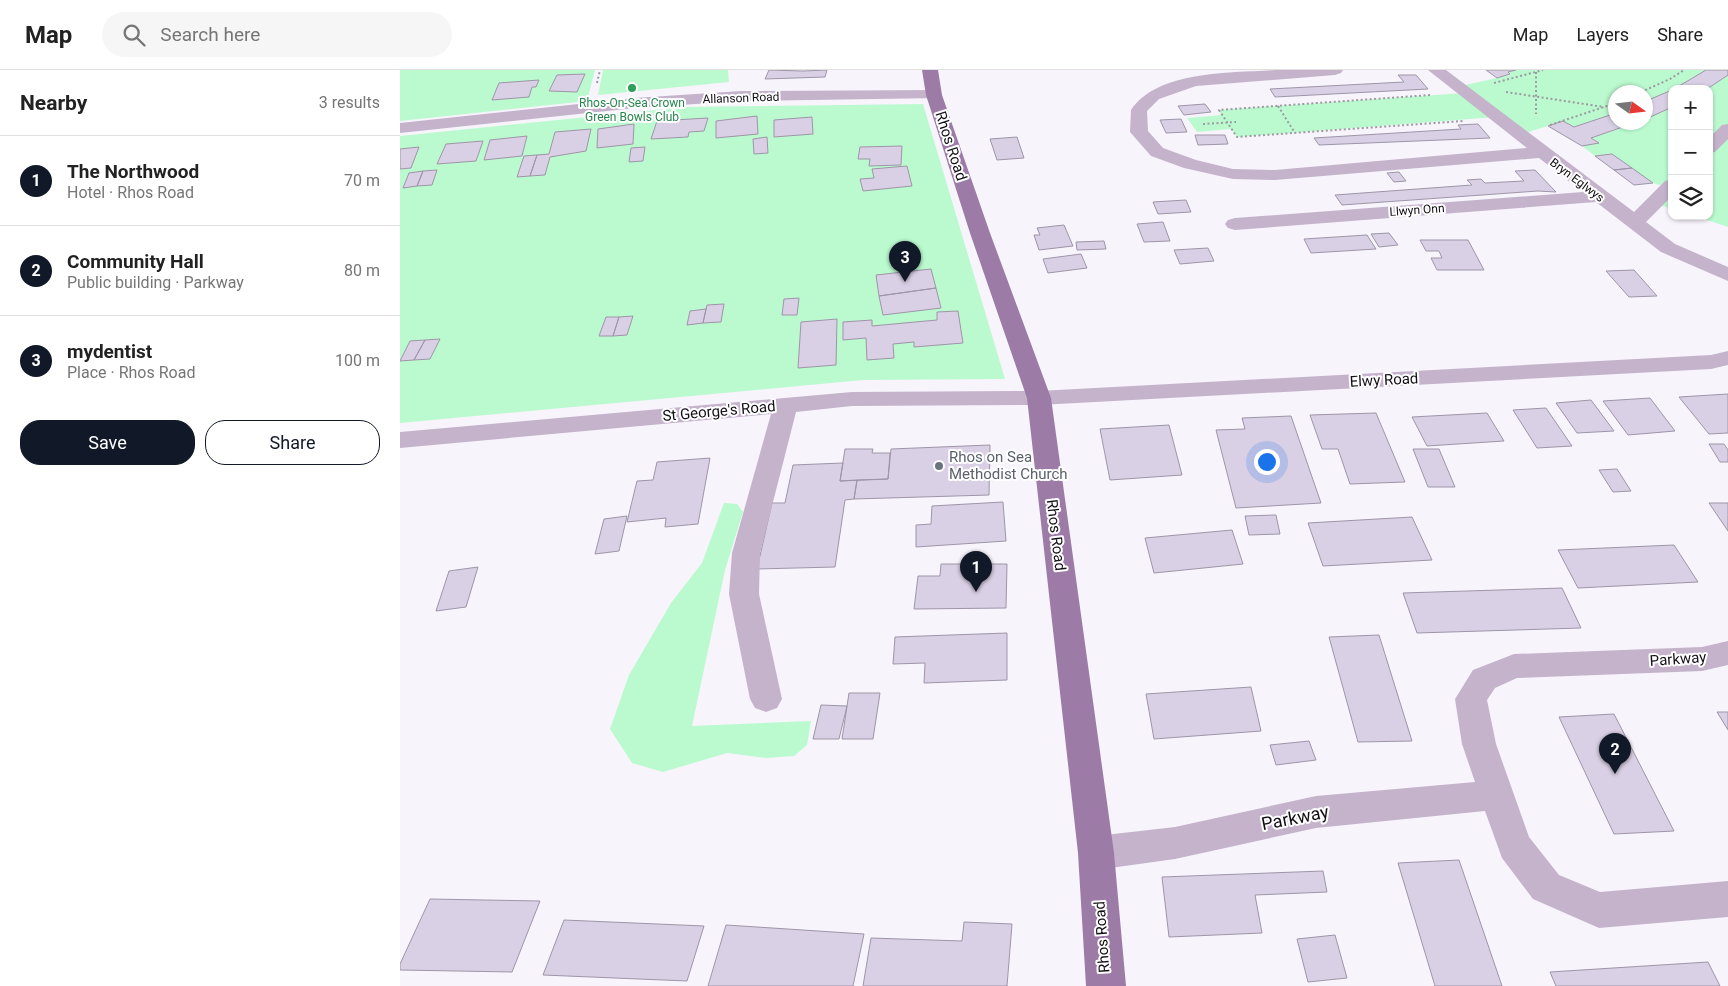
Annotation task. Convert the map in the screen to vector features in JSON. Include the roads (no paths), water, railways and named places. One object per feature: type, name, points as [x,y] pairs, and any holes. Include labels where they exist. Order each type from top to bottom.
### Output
[{"type":"main road","name":"Rhos Road","points":[[932,82],[980,234],[1039,398],[1096,853],[1106,986]]},
{"type":"street","points":[[1335,70],[1194,81],[1153,96],[1139,110],[1139,132],[1157,152],[1190,164],[1232,174],[1275,174],[1541,152]]},
{"type":"street","name":"Bryn Eglwys","points":[[1436,70],[1467,90],[1496,117],[1527,132],[1541,152],[1668,248],[1728,274]]},
{"type":"street","name":"Allanson Road","points":[[400,128],[635,103],[932,82]]},
{"type":"street","points":[[1713,144],[1728,129]]},
{"type":"street","points":[[1634,222],[1668,189]]},
{"type":"street","name":"Llwyn Onn","points":[[1235,224],[1598,196]]},
{"type":"street","name":"Elwy Road","points":[[1039,398],[1711,362],[1728,358]]},
{"type":"street","name":"St George's Road","points":[[400,440],[852,399],[1039,398]]},
{"type":"street","points":[[766,699],[744,594],[746,553],[786,405]]},
{"type":"street","name":"Parkway","points":[[1728,653],[1702,659],[1514,666],[1484,680],[1471,699],[1479,744],[1515,846],[1546,887],[1599,910],[1728,899]]},
{"type":"street","name":"Parkway","points":[[1096,853],[1175,843],[1316,812],[1497,795]]},
{"type":"place","name":"Rhos-On-Sea Crown Green Bowls Club","points":[[632,88]]},
{"type":"place","name":"mydentist","points":[[905,282]]},
{"type":"place","name":"Rhos on Sea Methodist Church","points":[[939,466]]},
{"type":"place","name":"The Northwood","points":[[976,592]]},
{"type":"place","name":"Community Hall","points":[[1615,774]]}]
